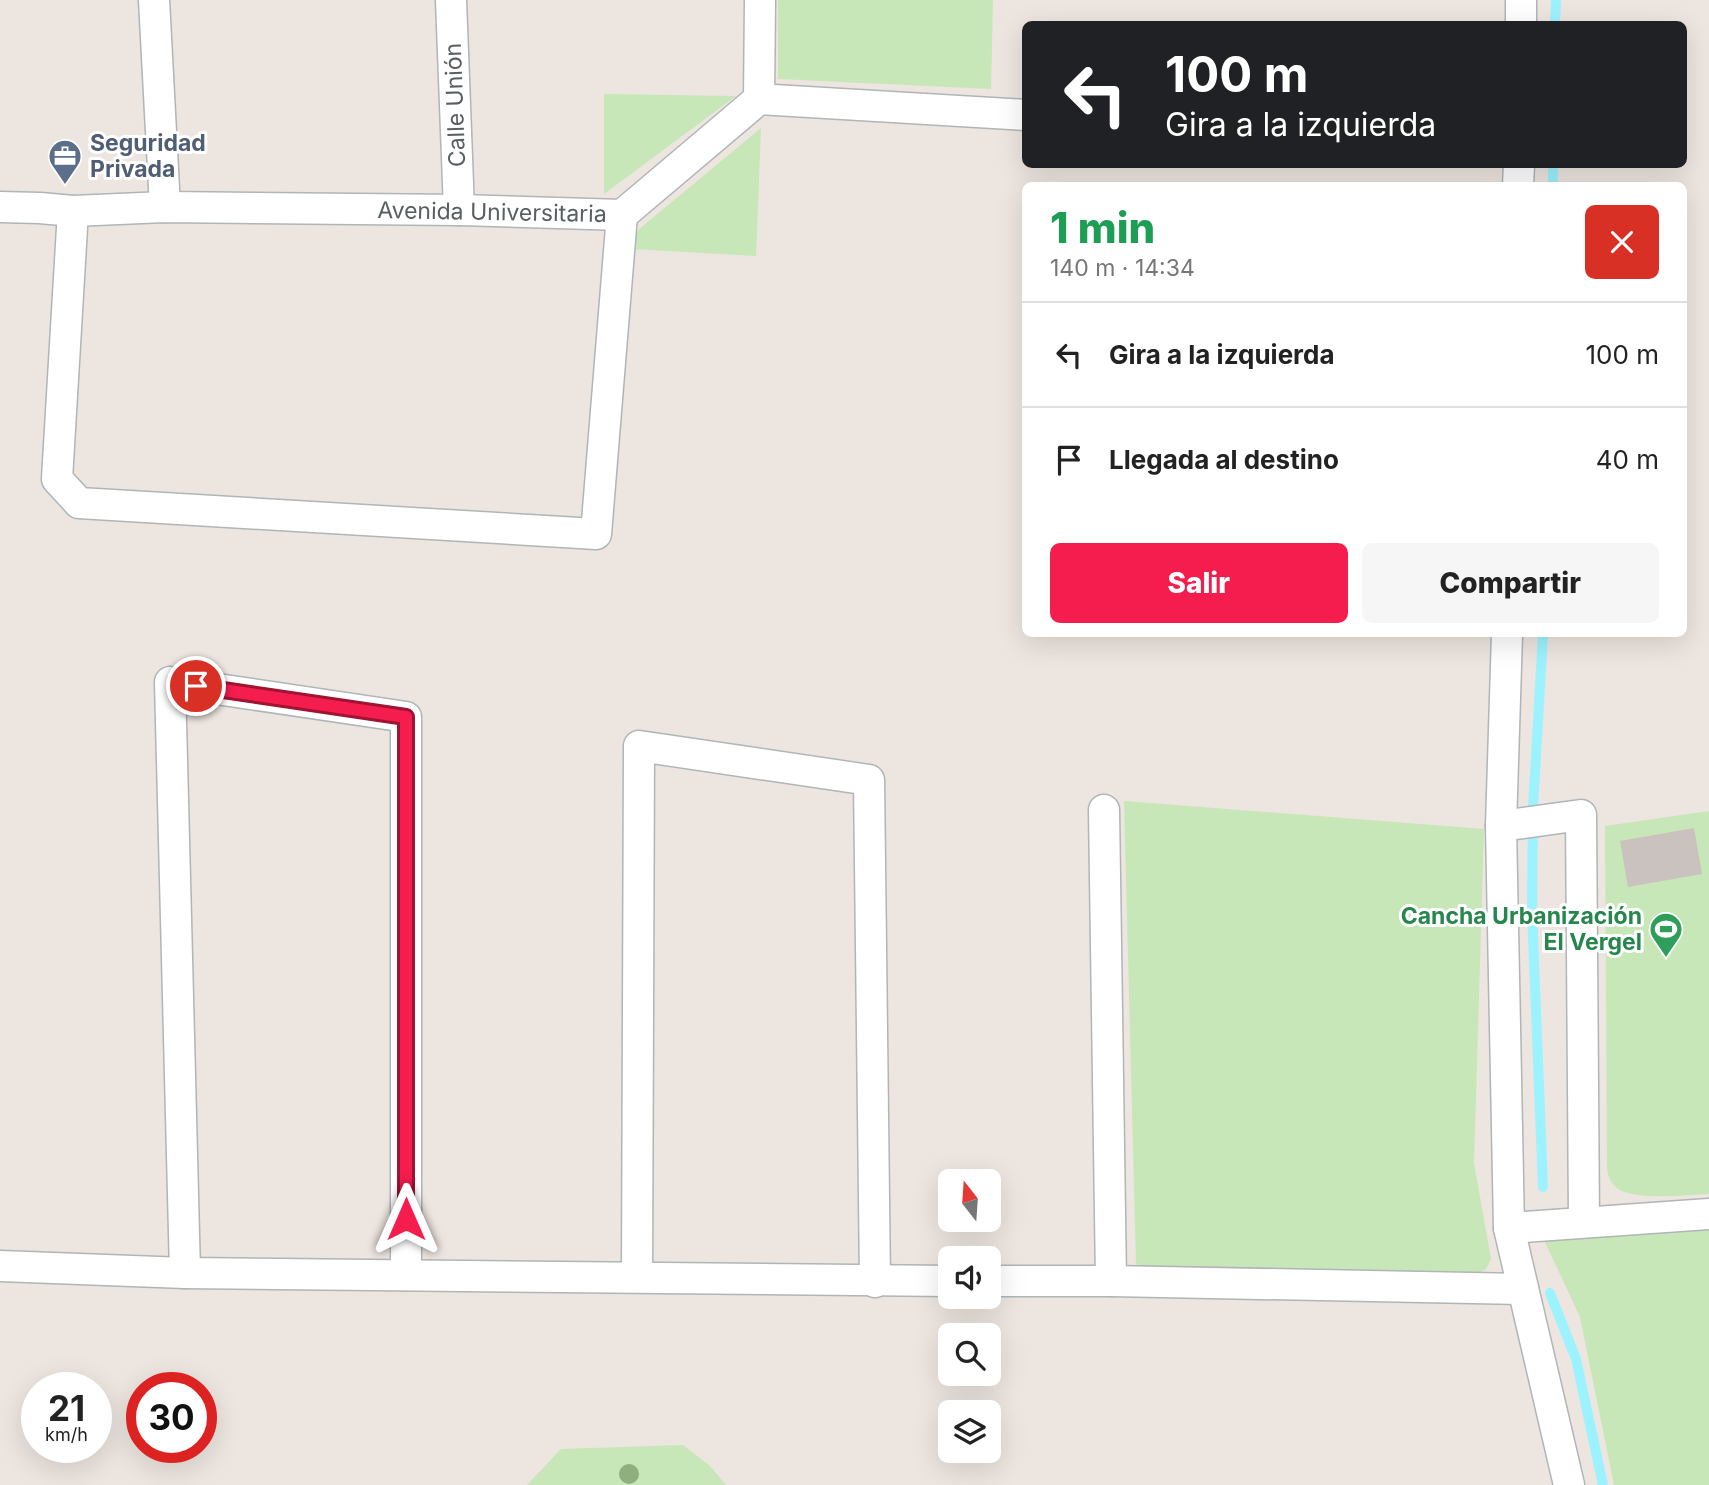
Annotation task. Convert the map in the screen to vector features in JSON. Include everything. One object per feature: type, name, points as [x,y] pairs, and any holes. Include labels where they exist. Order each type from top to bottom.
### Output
[{"type":"street","points":[[154,0],[164,207]]},
{"type":"street","name":"Calle Unión","points":[[451,0],[459,210]]},
{"type":"street","points":[[760,0],[759,99],[1022,115]]},
{"type":"street","points":[[1521,0],[1521,21]]},
{"type":"street","name":"Avenida Universitaria","points":[[0,206],[73,211],[164,207],[459,210],[622,215],[759,99]]},
{"type":"street","points":[[73,211],[57,479],[79,503],[596,534],[622,215]]},
{"type":"street","points":[[1507,637],[1509,1228],[1569,1485]]},
{"type":"street","points":[[185,1273],[170,682],[406,717],[406,1275]]},
{"type":"street","points":[[637,1277],[639,746],[869,780],[875,1282]]},
{"type":"street","points":[[1104,810],[1111,1281]]},
{"type":"street","points":[[1508,825],[1581,814],[1584,1222]]},
{"type":"street","points":[[1509,1228],[1709,1214]]},
{"type":"street","points":[[0,1266],[185,1273],[938,1281]]},
{"type":"street","points":[[1001,1281],[1523,1289]]},
{"type":"green space","points":[[778,0],[993,0],[991,89],[778,79]]},
{"type":"green space","points":[[604,94],[736,96],[604,194]]},
{"type":"green space","points":[[761,128],[756,256],[632,249],[638,230]]},
{"type":"green space","points":[[1124,801],[1484,829],[1474,1163],[1491,1259],[1486,1269],[1473,1277],[1144,1270],[1136,1264]]},
{"type":"green space","points":[[1709,811],[1709,1194],[1635,1195],[1614,1186],[1607,1167],[1605,826]]},
{"type":"green space","points":[[1709,1224],[1709,1485],[1614,1485],[1580,1317],[1544,1240]]},
{"type":"green space","points":[[683,1445],[710,1466],[726,1485],[527,1485],[561,1449]]},
{"type":"building","points":[[1694,828],[1702,874],[1628,887],[1620,841]]},
{"type":"waterway","points":[[1555,21],[1556,0]]},
{"type":"waterway","points":[[1553,168],[1553,182]]},
{"type":"waterway","points":[[1543,637],[1533,808],[1532,911],[1543,1187]]},
{"type":"waterway","points":[[1550,1293],[1576,1359],[1603,1485]]},
{"type":"place","name":"Seguridad Privada","points":[[65,186]]},
{"type":"place","name":"Cancha Urbanización El Vergel","points":[[1666,959]]},
{"type":"route","points":[[196,686],[406,717],[406,1219]]}]
